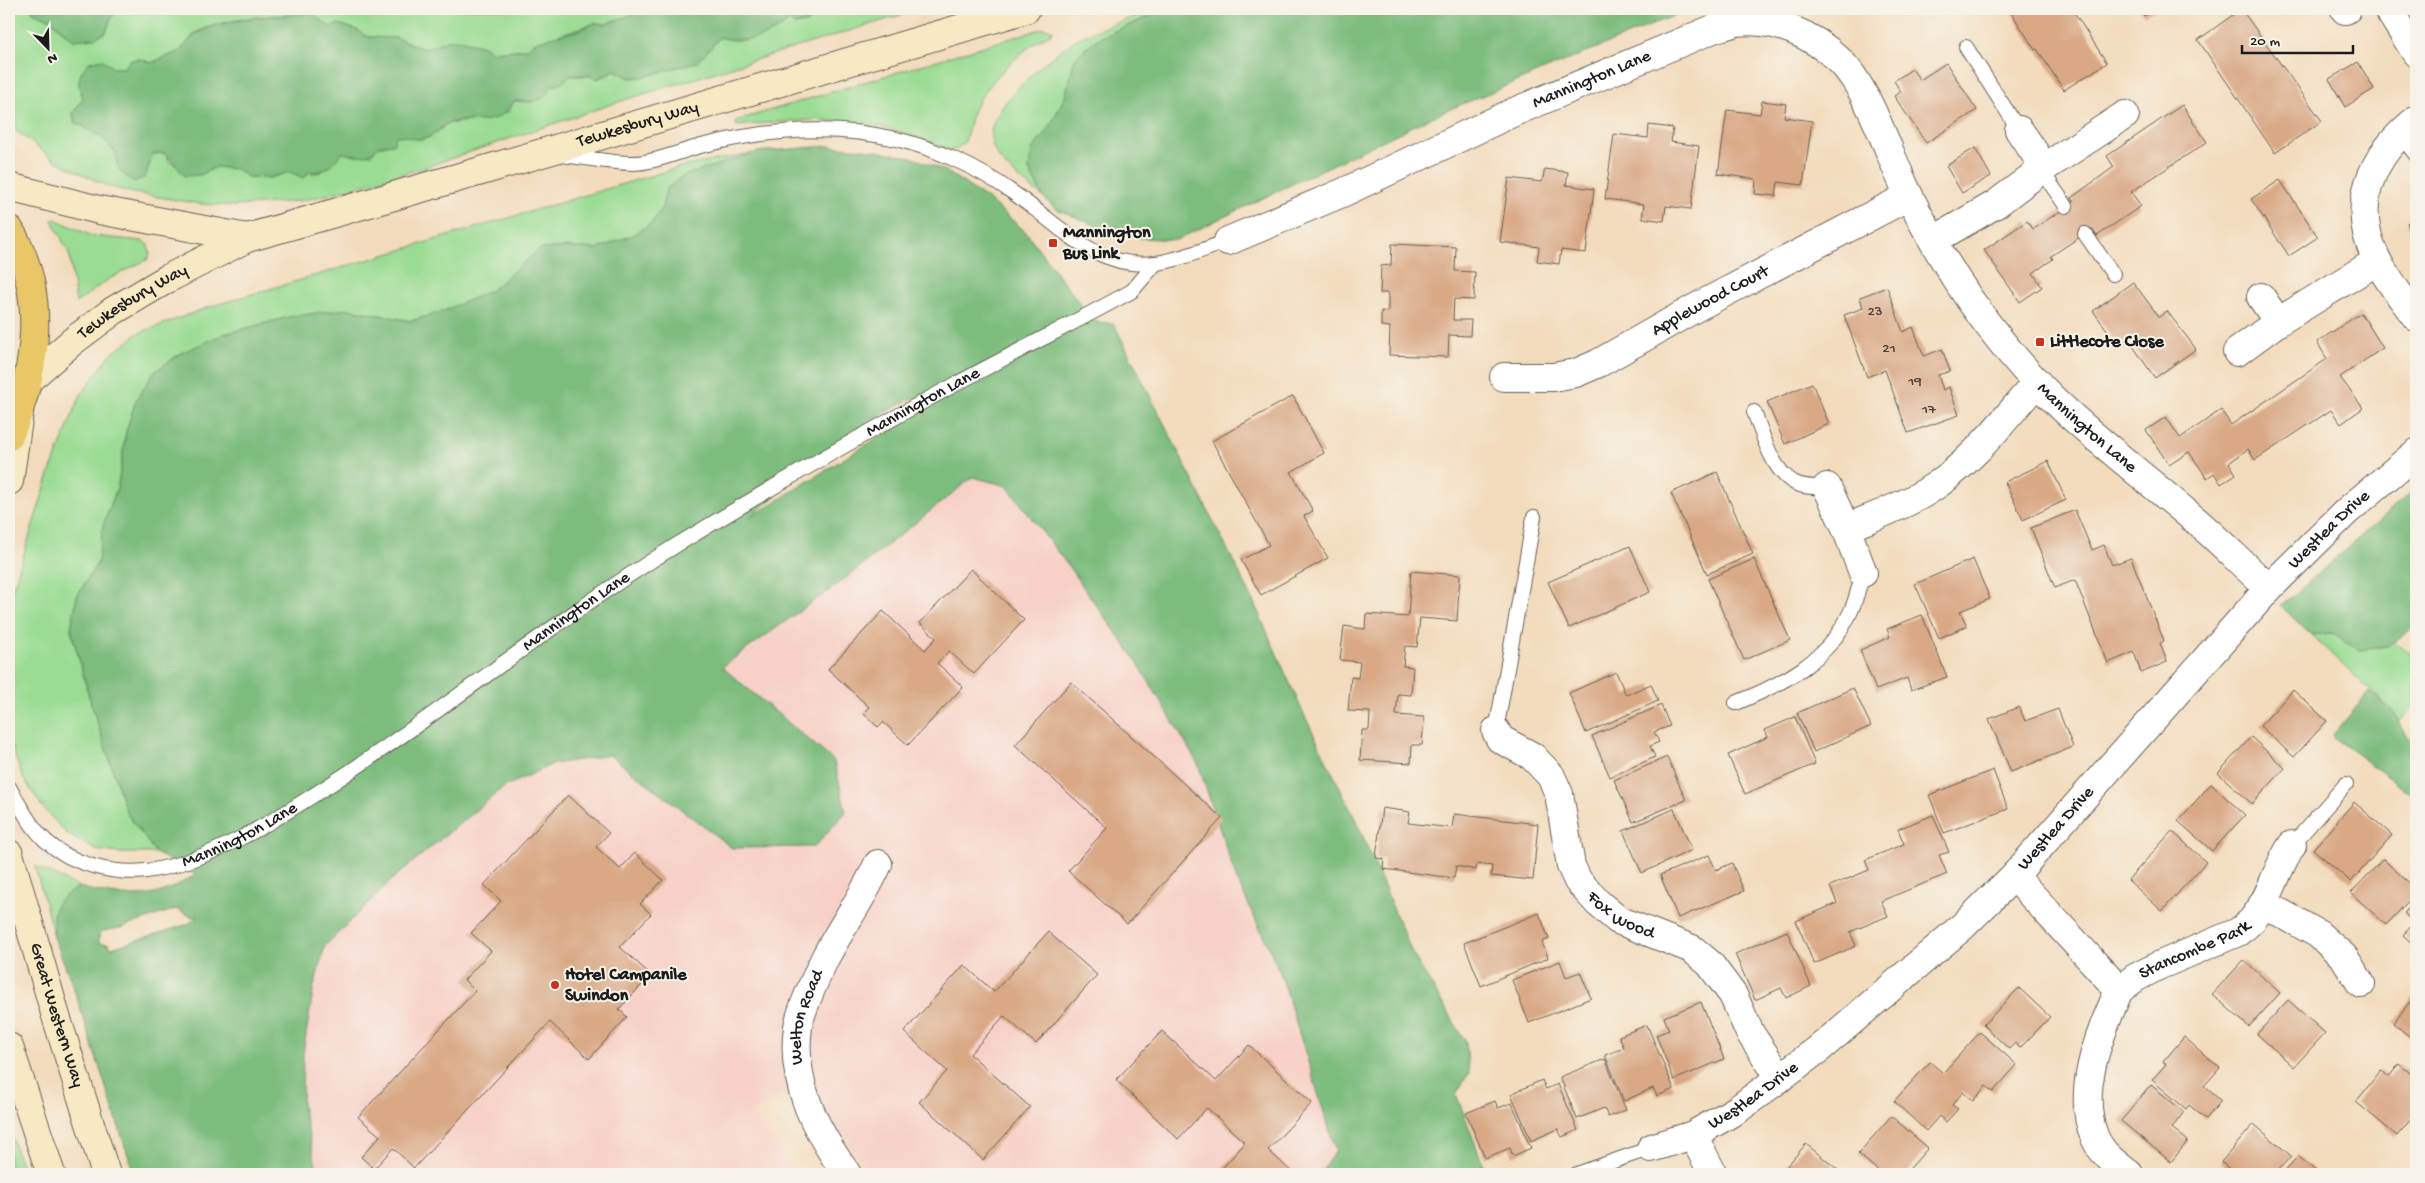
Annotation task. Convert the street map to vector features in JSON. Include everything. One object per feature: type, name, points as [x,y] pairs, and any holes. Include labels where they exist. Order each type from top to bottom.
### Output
[{"type":"main road","name":"Tewkesbury Way","points":[[28,380],[74,341],[114,311],[167,279],[247,238],[1026,9]]},
{"type":"main road","name":"Tewkesbury Way","points":[[9,187],[99,210],[247,238]]},
{"type":"main road","points":[[9,229],[25,265],[35,314],[34,342],[28,380],[14,424],[9,481]]},
{"type":"main road","name":"Great Western Way","points":[[9,854],[55,1013],[106,1174]]},
{"type":"main road","points":[[9,1047],[51,1174]]},
{"type":"street","points":[[939,35],[986,9]]},
{"type":"street","points":[[2393,11],[2416,53]]},
{"type":"street","name":"Mannington Lane","points":[[1228,241],[1342,193],[1514,112],[1713,29],[1738,22],[1774,24],[1793,30],[1821,45],[1842,62],[1874,117],[1909,196],[1934,240],[1970,300],[2005,348],[2068,413],[2202,527],[2269,588]]},
{"type":"street","points":[[1934,240],[1996,204],[2043,169],[2125,115]]},
{"type":"street","points":[[2019,130],[2043,169]]},
{"type":"street","points":[[2411,137],[2378,159],[2369,178],[2365,204],[2368,237],[2377,261],[2416,317]]},
{"type":"street","name":"Applewood Court","points":[[1504,377],[1553,377],[1576,373],[1599,364],[1697,307],[1909,196]]},
{"type":"street","points":[[2237,352],[2278,322],[2377,261]]},
{"type":"street","points":[[2261,297],[2278,322]]},
{"type":"street","points":[[1846,528],[1899,507],[1926,492],[1959,468],[2037,382]]},
{"type":"street","name":"Westlea Drive","points":[[1651,1148],[1693,1134],[1738,1109],[1780,1078],[1894,986],[1963,926],[2014,876],[2269,588],[2347,511],[2416,453]]},
{"type":"street","points":[[1828,486],[1863,573]]},
{"type":"street","name":"Fox Wood","points":[[1496,731],[1500,739],[1532,756],[1551,776],[1559,794],[1571,866],[1578,881],[1598,903],[1618,920],[1692,949],[1710,964],[1733,995],[1750,1033],[1780,1078]]},
{"type":"street","name":"Stancombe Park","points":[[2129,1174],[2102,1150],[2096,1139],[2089,1110],[2089,1090],[2100,1033],[2120,990],[2135,978],[2158,966],[2238,932],[2252,920],[2264,903],[2281,861],[2292,845]]},
{"type":"street","name":"Welton Road","points":[[847,1174],[824,1142],[806,1103],[796,1054],[798,1025],[824,960],[860,902],[878,864]]},
{"type":"street","name":"Stancombe Park","points":[[2014,876],[2120,990]]},
{"type":"street","name":"Stancombe Park","points":[[2264,903],[2318,934],[2344,957],[2361,984]]},
{"type":"street","points":[[1693,1134],[1712,1174]]},
{"type":"lane","points":[[1966,47],[2019,130]]},
{"type":"lane","name":"Mannington Lane","points":[[543,152],[632,163],[714,143],[774,132],[833,131],[895,139],[919,146],[989,177],[1011,191],[1061,231],[1099,254],[1116,261],[1156,263],[1228,241]]},
{"type":"lane","points":[[2043,169],[2066,206]]},
{"type":"lane","points":[[2085,234],[2112,274]]},
{"type":"lane","name":"Mannington Lane","points":[[9,787],[24,815],[47,841],[60,851],[81,861],[104,868],[144,871],[161,868],[206,853],[299,805],[376,754],[576,611],[672,548],[831,453],[1132,291],[1156,263]]},
{"type":"lane","points":[[1754,412],[1779,469],[1794,482],[1809,487],[1828,486]]},
{"type":"lane","points":[[1496,731],[1534,517]]},
{"type":"lane","points":[[1736,703],[1771,688],[1804,668],[1833,642],[1851,612],[1863,573]]},
{"type":"lane","name":"Stancombe Park","points":[[2292,845],[2346,784]]},
{"type":"lane","points":[[1577,1174],[1651,1148]]},
{"type":"shaded area","points":[[972,477],[1007,486],[1063,559],[1136,660],[1198,764],[1236,878],[1280,972],[1336,1151],[1318,1174],[874,1174],[836,1133],[812,1076],[752,1112],[797,1174],[318,1174],[302,1105],[303,1053],[314,986],[325,946],[396,876],[504,787],[552,764],[610,755],[640,706],[846,578]]},
{"type":"green space","points":[[9,9],[32,9],[33,12],[50,19],[66,35],[106,32],[111,18],[118,9],[649,9],[605,24],[595,23],[534,43],[526,49],[494,52],[481,45],[448,40],[424,49],[397,38],[367,37],[357,30],[339,25],[330,27],[318,20],[303,17],[284,15],[245,18],[197,32],[176,53],[151,63],[141,59],[130,60],[124,68],[113,68],[102,60],[81,92],[83,98],[73,113],[74,122],[106,140],[111,144],[117,156],[149,165],[153,154],[165,153],[170,162],[200,175],[216,167],[236,169],[248,177],[269,178],[290,172],[318,173],[326,169],[342,153],[372,154],[378,146],[384,146],[396,136],[430,137],[446,124],[468,121],[509,111],[514,101],[532,103],[551,85],[558,85],[569,76],[607,76],[614,70],[630,78],[662,72],[708,51],[720,37],[765,33],[789,21],[795,25],[800,24],[817,16],[841,12],[847,9],[921,9],[618,102],[417,170],[327,195],[298,201],[235,206],[200,204],[134,193],[107,186],[56,161],[9,125]]},
{"type":"green space","points":[[32,9],[118,9],[111,18],[106,32],[95,38],[73,40],[50,19],[33,12]]},
{"type":"green space","points":[[649,9],[847,9],[841,12],[817,16],[800,24],[795,25],[789,21],[774,31],[747,40],[720,37],[697,62],[643,77],[630,78],[614,70],[598,79],[588,75],[569,76],[564,81],[549,88],[549,93],[545,97],[537,101],[514,101],[500,116],[484,121],[449,123],[423,139],[396,136],[393,144],[378,146],[366,155],[342,153],[324,170],[310,172],[303,178],[290,172],[269,178],[248,177],[236,169],[216,167],[200,175],[185,176],[165,153],[153,154],[145,177],[134,182],[120,171],[116,159],[117,154],[103,138],[75,122],[73,114],[83,98],[79,88],[79,79],[89,62],[102,59],[113,68],[124,68],[130,60],[141,59],[151,63],[180,51],[195,34],[215,25],[253,18],[312,13],[330,27],[339,24],[357,30],[367,37],[396,38],[424,49],[448,40],[459,40],[481,45],[494,52],[526,49],[534,43],[551,37],[578,30],[595,23],[605,24]]},
{"type":"green space","points":[[1166,9],[1097,39],[1075,58],[1065,97],[1049,128],[1032,150],[1029,170],[1043,197],[1004,164],[993,147],[991,138],[993,126],[999,112],[1023,83],[1052,57],[1076,40],[1095,31],[1146,13]]},
{"type":"green space","points":[[1166,9],[1690,9],[1434,116],[1176,240],[1141,238],[1107,230],[1056,209],[1043,197],[1029,170],[1032,150],[1049,128],[1065,97],[1075,58],[1097,39]]},
{"type":"green space","points":[[1044,28],[1053,30],[1052,33],[1029,47],[1006,67],[987,89],[973,112],[965,142],[955,150],[948,150],[895,130],[844,121],[793,121],[737,126],[735,121]]},
{"type":"green space","points":[[827,146],[864,149],[911,157],[946,171],[989,200],[1026,232],[1093,321],[1114,324],[1252,598],[1300,706],[1359,827],[1412,953],[1466,1042],[1469,1073],[1456,1094],[1487,1174],[1318,1174],[1336,1151],[1280,972],[1236,878],[1198,764],[1136,660],[1063,559],[1007,486],[973,477],[846,578],[722,667],[834,761],[846,812],[814,847],[732,848],[610,755],[553,764],[504,787],[396,876],[325,946],[314,986],[303,1053],[302,1105],[318,1174],[134,1174],[73,986],[54,937],[53,915],[56,905],[64,896],[79,887],[110,894],[143,896],[172,888],[196,875],[156,853],[127,814],[90,700],[71,629],[77,596],[98,562],[103,525],[118,485],[126,432],[136,400],[154,372],[181,353],[224,334],[293,316],[349,309],[411,321],[441,312],[490,291],[540,249],[568,247],[597,249],[630,236],[651,224],[662,208],[666,189],[683,176],[757,152]],"holes":[[[973,381],[910,417],[748,519],[814,462],[879,415],[911,399]],[[176,909],[192,917],[198,917],[188,924],[111,948],[109,944],[99,943],[99,934],[103,931],[120,928]]]},
{"type":"green space","points":[[764,151],[683,176],[666,189],[662,208],[651,224],[630,236],[597,249],[568,247],[522,264],[508,278],[490,291],[441,312],[411,321],[349,309],[293,316],[224,334],[136,400],[126,432],[118,485],[103,529],[98,562],[77,596],[71,629],[90,700],[127,814],[156,853],[119,853],[96,850],[67,834],[44,809],[23,778],[9,739],[9,601],[49,474],[80,396],[109,356],[137,334],[209,307],[680,167]]},
{"type":"green space","points":[[55,219],[92,236],[142,241],[148,245],[150,253],[148,259],[109,279],[76,303],[69,253],[52,220]]},
{"type":"green space","points":[[2416,488],[2416,626],[2386,647],[2358,650],[2332,633],[2311,635],[2281,606]]},
{"type":"green space","points":[[2332,633],[2358,650],[2386,647],[2393,641],[2416,658],[2416,704],[2398,722],[2393,712],[2311,635]]},
{"type":"green space","points":[[2369,692],[2393,712],[2406,734],[2416,745],[2416,797],[2332,736]]},
{"type":"green space","points":[[35,866],[79,887],[65,897],[57,907],[54,920],[54,937]]},
{"type":"green space","points":[[9,1129],[24,1174],[9,1174]]},
{"type":"building","points":[[2009,9],[2072,9],[2107,63],[2064,90],[2037,49],[2035,50]]},
{"type":"building","points":[[2140,9],[2156,9],[2144,16]]},
{"type":"building","points":[[2241,9],[2322,121],[2275,153],[2198,40]]},
{"type":"building","points":[[2358,62],[2374,89],[2345,107],[2329,79]]},
{"type":"building","points":[[1946,63],[1977,110],[1926,143],[1894,96],[1901,92],[1894,81],[1912,69],[1920,80]]},
{"type":"building","points":[[1762,101],[1786,104],[1784,117],[1812,121],[1803,185],[1778,182],[1776,196],[1755,194],[1756,179],[1718,174],[1727,110],[1760,114]]},
{"type":"building","points":[[2182,105],[2207,142],[2131,192],[2141,206],[2097,236],[2092,229],[2051,256],[2053,259],[2033,273],[2042,287],[2020,302],[1984,250],[2027,221],[2033,229],[2074,202],[2071,198],[2114,167],[2107,156]]},
{"type":"building","points":[[1649,125],[1673,128],[1671,142],[1699,146],[1691,209],[1666,206],[1664,221],[1642,218],[1644,204],[1605,199],[1614,134],[1648,138]]},
{"type":"building","points":[[1975,148],[1991,176],[1962,193],[1946,166]]},
{"type":"building","points":[[1545,169],[1568,172],[1566,185],[1594,189],[1586,253],[1561,250],[1559,264],[1537,261],[1539,247],[1500,242],[1509,178],[1542,182]]},
{"type":"building","points":[[2280,180],[2318,237],[2289,256],[2251,199]]},
{"type":"building","points":[[2416,217],[2416,239],[2407,223]]},
{"type":"building","points":[[1392,244],[1456,247],[1455,271],[1475,272],[1474,300],[1454,299],[1453,320],[1471,320],[1470,336],[1449,335],[1448,357],[1389,355],[1390,327],[1381,326],[1381,311],[1388,312],[1388,293],[1380,293],[1381,266],[1391,265]]},
{"type":"building","points":[[2133,282],[2159,317],[2167,311],[2196,349],[2155,378],[2128,339],[2119,346],[2093,311]]},
{"type":"building","points":[[1887,287],[1903,332],[1913,327],[1924,356],[1942,349],[1950,371],[1938,375],[1943,390],[1949,387],[1959,415],[1908,433],[1885,370],[1867,377],[1844,315],[1863,308],[1860,297]]},
{"type":"building","points":[[2361,313],[2383,348],[2340,377],[2363,408],[2341,424],[2331,410],[2255,460],[2248,449],[2229,463],[2236,474],[2221,484],[2214,473],[2207,478],[2189,452],[2169,465],[2146,430],[2166,417],[2180,438],[2221,410],[2231,425],[2327,359],[2317,342]]},
{"type":"building","points":[[1812,383],[1829,424],[1785,444],[1767,402]]},
{"type":"building","points":[[1293,396],[1324,453],[1291,472],[1313,511],[1304,516],[1328,558],[1261,595],[1241,560],[1269,545],[1212,441]]},
{"type":"building","points":[[2048,461],[2066,500],[2023,520],[2005,482]]},
{"type":"building","points":[[1717,472],[1753,554],[1707,574],[1671,493]]},
{"type":"building","points":[[2075,510],[2092,550],[2104,545],[2112,565],[2131,558],[2164,641],[2160,643],[2167,662],[2141,673],[2134,652],[2108,663],[2075,580],[2055,588],[2031,528]]},
{"type":"building","points":[[1630,546],[1650,592],[1569,628],[1548,582]]},
{"type":"building","points":[[1754,559],[1790,640],[1744,660],[1708,579]]},
{"type":"building","points":[[1973,559],[1990,599],[1960,611],[1967,626],[1939,638],[1915,584]]},
{"type":"building","points":[[971,569],[1024,620],[974,674],[949,651],[937,663],[963,687],[908,745],[883,722],[878,727],[863,713],[869,707],[828,669],[883,611],[925,650],[936,638],[920,623]]},
{"type":"building","points":[[1411,571],[1460,575],[1457,621],[1420,618],[1417,647],[1405,646],[1403,666],[1413,667],[1411,695],[1398,694],[1396,715],[1424,717],[1422,745],[1412,745],[1411,763],[1360,760],[1362,730],[1369,730],[1370,712],[1348,711],[1351,677],[1358,678],[1360,662],[1340,660],[1344,626],[1365,629],[1366,614],[1408,617]]},
{"type":"building","points":[[1922,615],[1947,677],[1911,690],[1907,678],[1876,690],[1860,650],[1890,637],[1887,629]]},
{"type":"building","points":[[1616,672],[1626,695],[1651,684],[1658,701],[1586,733],[1569,693]]},
{"type":"building","points":[[1071,682],[1222,818],[1127,924],[1068,871],[1107,828],[1015,745]]},
{"type":"building","points":[[1853,688],[1871,726],[1814,752],[1797,713]]},
{"type":"building","points":[[2293,690],[2327,721],[2294,757],[2260,726]]},
{"type":"building","points":[[1661,705],[1670,726],[1654,732],[1659,742],[1650,746],[1655,757],[1610,777],[1592,736]]},
{"type":"building","points":[[2019,707],[2025,721],[2058,709],[2073,747],[2011,772],[1989,719]]},
{"type":"building","points":[[1795,717],[1815,764],[1745,794],[1728,755],[1768,737],[1765,730]]},
{"type":"building","points":[[2251,737],[2285,768],[2252,804],[2218,773]]},
{"type":"building","points":[[1667,757],[1686,800],[1633,822],[1614,780]]},
{"type":"building","points":[[1993,770],[2008,809],[1944,833],[1929,795]]},
{"type":"building","points":[[2211,784],[2245,815],[2212,851],[2178,821]]},
{"type":"building","name":"Hotel Campanile Swindon","points":[[568,795],[609,833],[596,847],[620,869],[635,853],[663,880],[640,904],[651,914],[620,947],[651,975],[619,1009],[627,1017],[589,1059],[550,1022],[414,1168],[393,1148],[374,1169],[361,1157],[380,1136],[358,1117],[475,991],[464,980],[491,951],[471,933],[501,901],[484,885]]},
{"type":"building","points":[[2354,802],[2392,835],[2351,882],[2313,849]]},
{"type":"building","points":[[1382,808],[1410,812],[1408,823],[1452,828],[1454,814],[1538,824],[1533,880],[1491,876],[1492,866],[1477,864],[1476,870],[1456,866],[1454,878],[1383,869],[1384,859],[1376,858]]},
{"type":"building","points":[[1674,809],[1692,850],[1642,873],[1623,831]]},
{"type":"building","points":[[1933,815],[1949,852],[1939,855],[1947,874],[1881,901],[1888,916],[1850,932],[1856,946],[1814,964],[1796,921],[1837,903],[1830,886],[1869,870],[1865,860],[1904,844],[1898,829]]},
{"type":"building","points":[[2172,831],[2206,862],[2162,911],[2128,880]]},
{"type":"building","points":[[1709,855],[1716,870],[1732,863],[1744,891],[1678,918],[1660,875]]},
{"type":"building","points":[[2383,859],[2416,889],[2416,893],[2386,925],[2351,893]]},
{"type":"building","points":[[2416,901],[2416,947],[2403,935],[2414,923],[2404,913]]},
{"type":"building","points":[[1539,913],[1549,939],[1542,942],[1548,958],[1481,986],[1464,943]]},
{"type":"building","points":[[1787,931],[1811,986],[1786,998],[1781,988],[1755,1000],[1735,954]]},
{"type":"building","points":[[1048,932],[1097,975],[1036,1044],[1004,1016],[970,1054],[1030,1107],[983,1160],[919,1102],[947,1071],[904,1032],[964,965],[994,992]]},
{"type":"building","points":[[2244,960],[2280,993],[2249,1027],[2212,994]]},
{"type":"building","points":[[1560,961],[1566,977],[1580,972],[1591,998],[1529,1023],[1512,980]]},
{"type":"building","points":[[2019,988],[2050,1017],[2020,1048],[2015,1043],[2009,1049],[1983,1025]]},
{"type":"building","points":[[2416,994],[2416,1042],[2393,1023]]},
{"type":"building","points":[[2288,1000],[2325,1033],[2294,1067],[2257,1034]]},
{"type":"building","points":[[1701,1002],[1724,1059],[1674,1080],[1656,1035],[1669,1030],[1664,1017]]},
{"type":"building","points":[[1647,1025],[1674,1089],[1657,1096],[1653,1088],[1624,1101],[1605,1055],[1624,1048],[1619,1036]]},
{"type":"building","points":[[1162,1031],[1216,1081],[1249,1045],[1312,1103],[1268,1150],[1294,1174],[1217,1174],[1245,1143],[1207,1108],[1178,1139],[1116,1080]]},
{"type":"building","points":[[1980,1032],[2017,1065],[1993,1092],[1986,1086],[1973,1101],[1963,1092],[1952,1105],[1958,1109],[1946,1122],[1939,1116],[1926,1131],[1894,1101],[1930,1062],[1943,1073]]},
{"type":"building","points":[[2184,1037],[2220,1068],[2204,1086],[2221,1101],[2206,1119],[2189,1105],[2186,1109],[2152,1080],[2166,1064],[2163,1062]]},
{"type":"building","points":[[1605,1059],[1626,1110],[1608,1117],[1604,1108],[1577,1119],[1560,1077]]},
{"type":"building","points":[[2399,1064],[2416,1078],[2416,1113],[2397,1136],[2356,1102],[2381,1070],[2389,1077]]},
{"type":"building","points":[[1542,1080],[1546,1089],[1558,1084],[1578,1130],[1562,1137],[1558,1129],[1531,1141],[1511,1094]]},
{"type":"building","points":[[2151,1085],[2184,1112],[2172,1128],[2188,1141],[2171,1162],[2121,1121]]},
{"type":"building","points":[[1495,1101],[1498,1108],[1512,1103],[1531,1148],[1513,1156],[1510,1148],[1485,1158],[1466,1113]]},
{"type":"building","points":[[1891,1116],[1928,1148],[1905,1174],[1882,1174],[1858,1154]]},
{"type":"building","points":[[2254,1124],[2291,1156],[2275,1174],[2236,1174],[2221,1162]]},
{"type":"building","points":[[1806,1144],[1843,1174],[1780,1174]]},
{"type":"building","points":[[2298,1156],[2319,1174],[2282,1174]]},
{"type":"place","name":"Mannington Bus Link","points":[[1053,243]]},
{"type":"place","name":"Littlecote Close","points":[[2040,342]]},
{"type":"place","name":"Hotel Campanile Swindon","points":[[555,985]]}]
